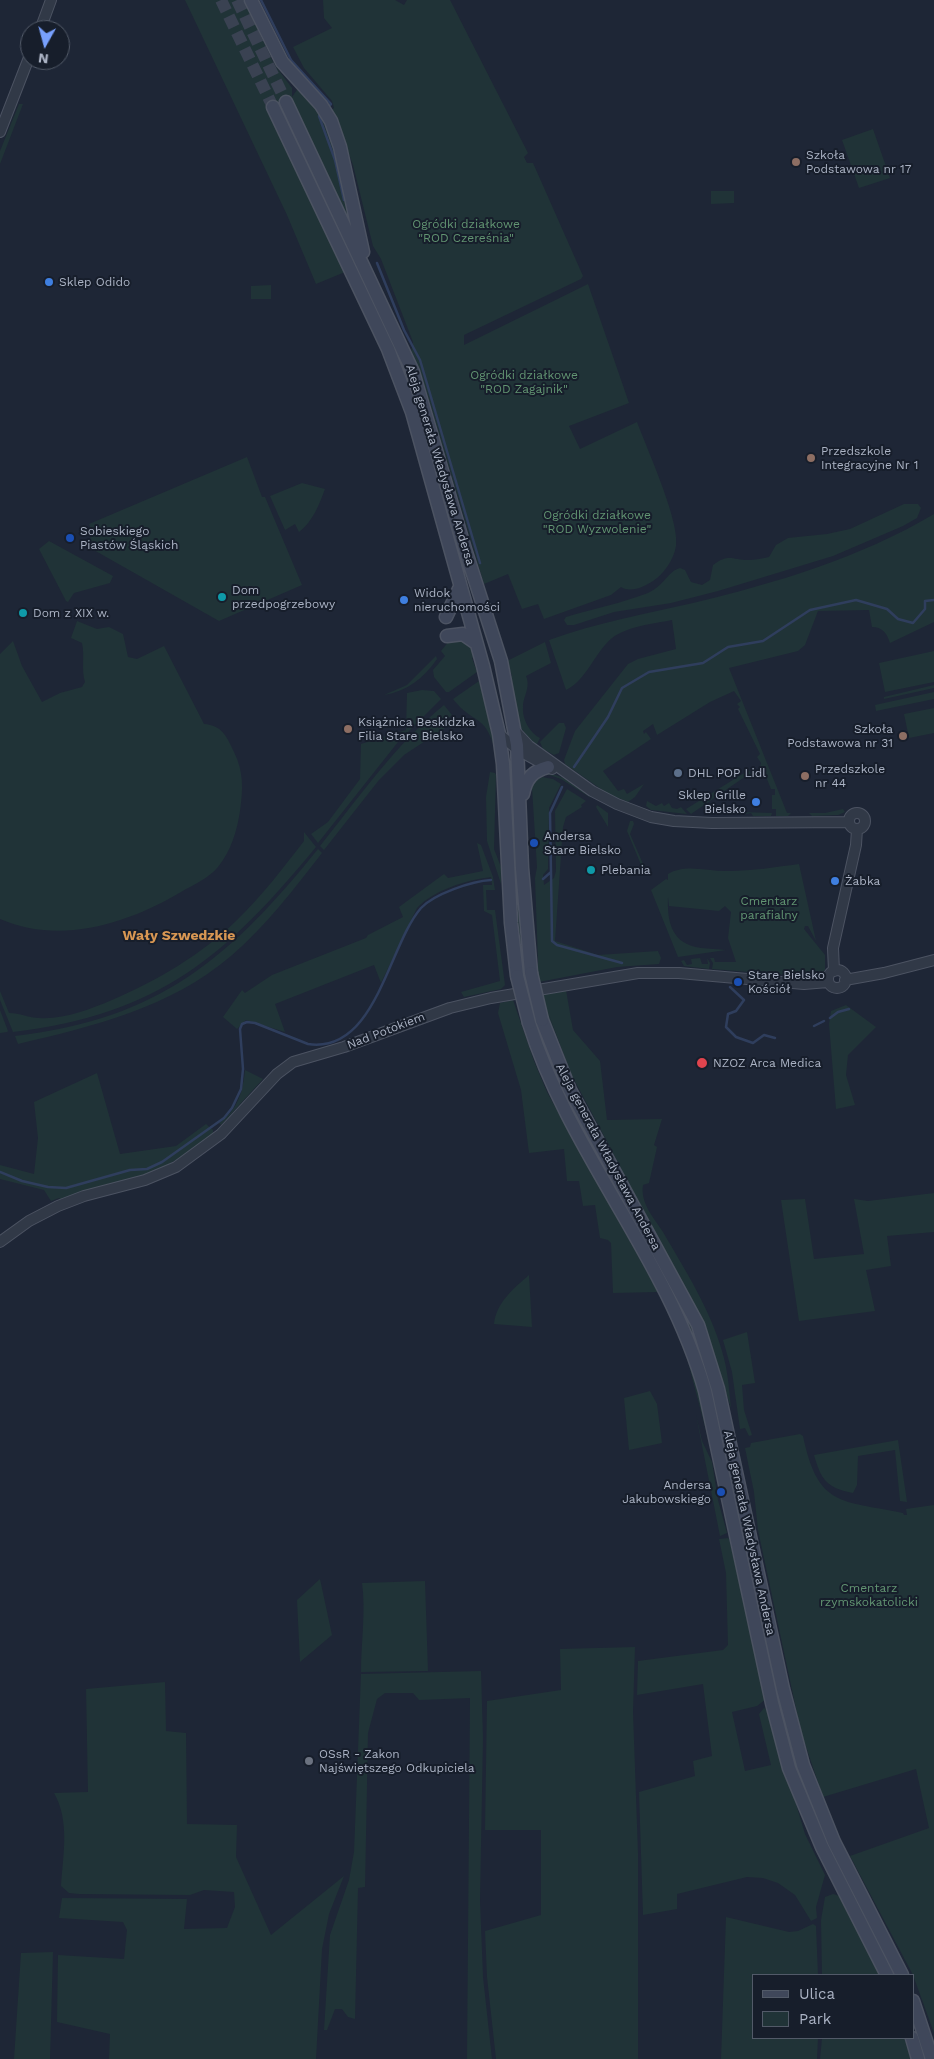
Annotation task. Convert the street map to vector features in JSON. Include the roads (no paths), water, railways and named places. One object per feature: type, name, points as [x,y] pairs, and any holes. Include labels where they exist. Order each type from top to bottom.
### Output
[{"type":"main road","points":[[251,0],[282,62],[322,105],[335,129],[369,276]]},
{"type":"main road","name":"Aleja generała Władysława Andersa","points":[[286,102],[408,358],[422,397],[465,549],[501,660],[516,731],[531,973],[542,1020],[570,1090],[698,1325],[718,1389],[784,1696],[803,1764],[834,1842],[901,1974]]},
{"type":"main road","name":"Aleja generała Władysława Andersa","points":[[273,107],[396,365],[412,412],[476,643],[499,734],[503,764],[511,923],[518,976],[529,1023],[543,1064],[558,1096],[670,1299],[696,1359],[707,1400],[772,1703],[789,1768],[822,1847],[886,1974]]},
{"type":"main road","points":[[446,617],[460,587]]},
{"type":"main road","points":[[447,636],[463,634],[476,643]]},
{"type":"main road","points":[[520,808],[528,778],[538,770],[548,767]]},
{"type":"main road","points":[[914,2004],[932,2059]]},
{"type":"main road","points":[[912,2039],[918,2059]]},
{"type":"street","points":[[44,20],[51,0]]},
{"type":"street","points":[[0,132],[24,70]]},
{"type":"street","points":[[516,731],[537,752],[580,782],[617,804],[668,820],[853,825],[856,845],[833,948],[834,971],[829,976],[828,982],[832,987],[838,988],[843,985],[845,980],[842,973],[834,971]]},
{"type":"street","points":[[499,734],[518,750],[580,782]]},
{"type":"street","points":[[503,764],[518,750],[526,749],[537,752]]},
{"type":"street","points":[[845,980],[884,974],[934,960]]},
{"type":"street","name":"Nad Potokiem","points":[[0,1242],[29,1221],[58,1206],[84,1196],[145,1180],[176,1167],[221,1134],[277,1074],[293,1062],[344,1047],[450,1008],[491,998],[638,973],[679,973],[804,984],[828,982]]},
{"type":"waterway","points":[[261,0],[291,60],[331,104],[329,106]]},
{"type":"waterway","points":[[321,112],[319,116],[335,160],[344,200]]},
{"type":"waterway","points":[[377,263],[404,330],[420,360],[480,563]]},
{"type":"waterway","points":[[574,767],[608,717],[622,688],[649,672],[703,663],[728,647],[763,641],[810,610],[856,600],[887,609],[898,619],[913,623],[925,609],[925,601],[934,600]]},
{"type":"waterway","points":[[543,879],[551,872],[550,813],[562,787]]},
{"type":"waterway","points":[[551,872],[552,941],[557,945],[622,963]]},
{"type":"waterway","points":[[0,1172],[22,1181],[48,1187],[66,1188],[130,1170],[147,1169],[162,1162],[224,1118],[232,1108],[241,1089],[243,1069],[240,1029],[242,1024],[247,1022],[255,1023],[308,1044],[331,1043],[350,1032],[365,1015],[378,994],[409,925],[421,908],[444,893],[474,883],[491,880]]},
{"type":"waterway","points":[[730,987],[744,1000],[736,1011],[728,1014],[726,1027],[736,1037],[753,1043],[764,1035],[775,1038]]},
{"type":"waterway","points":[[830,1018],[838,1012],[849,1009]]},
{"type":"waterway","points":[[814,1026],[824,1021]]},
{"type":"tunnel","points":[[221,0],[273,107]]},
{"type":"tunnel","points":[[237,0],[286,102]]},
{"type":"place","name":"Szkoła Podstawowa nr 17","points":[[796,162]]},
{"type":"place","name":"Sklep Odido","points":[[49,282]]},
{"type":"place","name":"Przedszkole Integracyjne Nr 1","points":[[811,458]]},
{"type":"place","name":"Sobieskiego Piastów Śląskich","points":[[70,538]]},
{"type":"place","name":"Dom przedpogrzebowy","points":[[222,597]]},
{"type":"place","name":"Widok nieruchomości","points":[[404,600]]},
{"type":"place","name":"Dom z XIX w.","points":[[23,613]]},
{"type":"place","name":"Książnica Beskidzka Filia Stare Bielsko","points":[[348,729]]},
{"type":"place","name":"Szkoła Podstawowa nr 31","points":[[903,736]]},
{"type":"place","name":"DHL POP Lidl","points":[[678,773]]},
{"type":"place","name":"Przedszkole nr 44","points":[[805,776]]},
{"type":"place","name":"Sklep Grille Bielsko","points":[[756,802]]},
{"type":"place","name":"Andersa Stare Bielsko","points":[[534,843]]},
{"type":"place","name":"Plebania","points":[[591,870]]},
{"type":"place","name":"Żabka","points":[[835,881]]},
{"type":"place","name":"Stare Bielsko Kościół","points":[[738,982]]},
{"type":"place","name":"NZOZ Arca Medica","points":[[702,1063]]},
{"type":"place","name":"Andersa Jakubowskiego","points":[[721,1492]]},
{"type":"place","name":"OSsR - Zakon Najświętszego Odkupiciela","points":[[309,1761]]},
{"type":"district","name":"Wały Szwedzkie","points":[[179,936]]},
{"type":"park label","name":"Ogródki działkowe \"ROD Czereśnia\"","points":[[466,231]]},
{"type":"park label","name":"Ogródki działkowe \"ROD Zagajnik\"","points":[[524,382]]},
{"type":"park label","name":"Ogródki działkowe \"ROD Wyzwolenie\"","points":[[597,522]]},
{"type":"park label","name":"Cmentarz parafialny","points":[[769,908]]},
{"type":"park label","name":"Cmentarz rzymskokatolicki","points":[[869,1595]]}]
